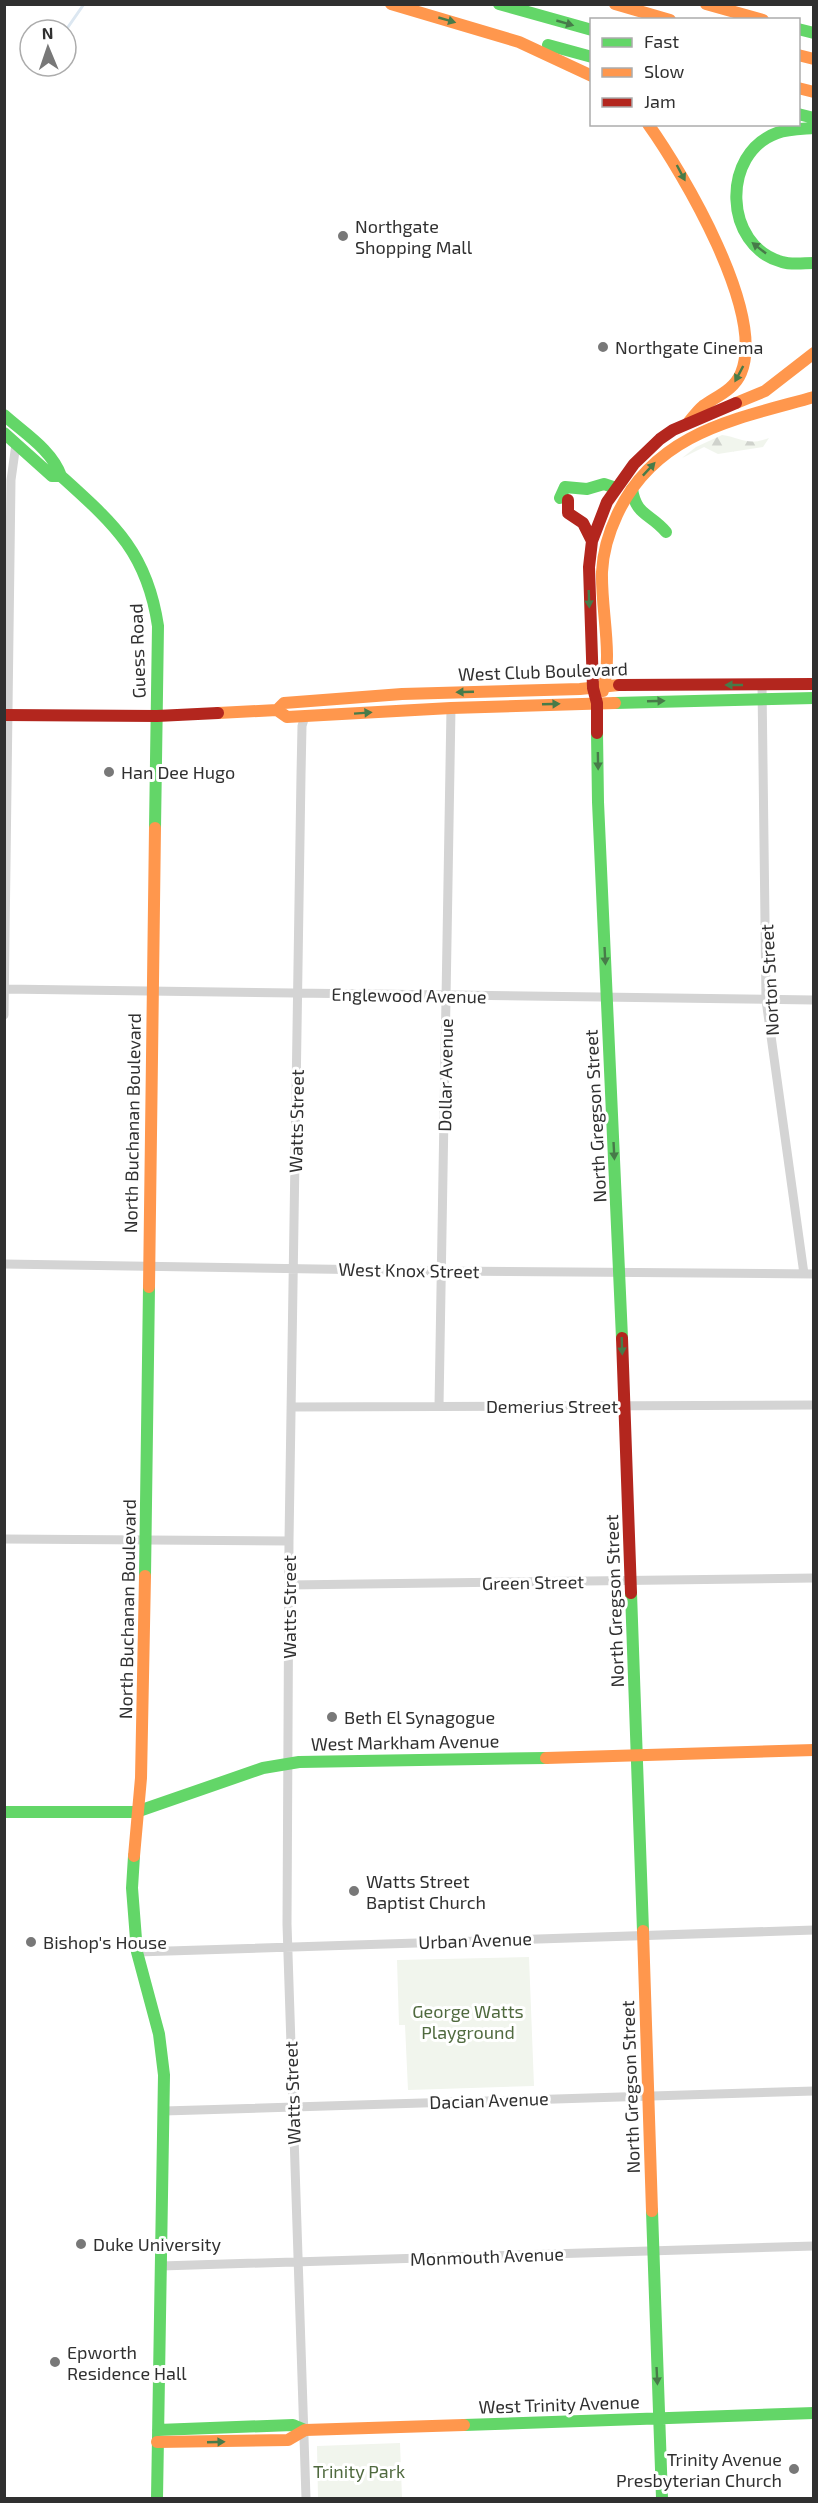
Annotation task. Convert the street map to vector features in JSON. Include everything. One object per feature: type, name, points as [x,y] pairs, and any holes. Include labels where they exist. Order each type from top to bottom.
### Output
[{"type":"main road","points":[[391,4],[506,37],[548,53],[590,75]]},
{"type":"main road","points":[[499,4],[590,30]]},
{"type":"main road","points":[[615,4],[663,18]]},
{"type":"main road","points":[[706,4],[756,18]]},
{"type":"main road","points":[[506,37],[521,38],[590,57]]},
{"type":"main road","points":[[649,126],[677,165],[698,204],[738,301],[746,331],[746,356],[739,376],[717,398],[702,406],[688,423]]},
{"type":"main road","points":[[813,128],[784,131],[759,144],[748,154],[740,167],[733,193],[737,220],[759,249],[787,262],[813,263]]},
{"type":"main road","name":"North Gregson Street","points":[[662,2499],[620,1272],[598,802],[597,703],[593,688],[588,585],[592,541],[602,511],[634,464],[654,444],[674,430],[765,390],[790,374],[813,353]]},
{"type":"main road","name":"North Gregson Street","points":[[597,703],[606,685],[602,585],[604,557],[610,530],[620,507],[632,489],[658,459],[695,435],[715,426],[813,397]]},
{"type":"main road","name":"Guess Road","points":[[4,415],[49,456],[59,468],[61,476],[129,543],[147,574],[155,599],[158,619],[156,716]]},
{"type":"main road","name":"Guess Road","points":[[4,433],[52,476],[61,476]]},
{"type":"main road","points":[[592,541],[583,523],[568,513],[564,499],[565,487],[587,489],[604,484],[616,488]]},
{"type":"main road","points":[[632,489],[634,505],[639,512],[654,518],[666,532]]},
{"type":"main road","name":"West Club Boulevard","points":[[6,715],[156,716],[277,710],[284,703],[340,698],[593,688],[606,685],[813,684]]},
{"type":"main road","points":[[305,716],[316,705],[340,698]]},
{"type":"main road","name":"West Club Boulevard","points":[[277,710],[284,717],[451,708],[813,698]]},
{"type":"main road","name":"North Buchanan Boulevard","points":[[156,716],[142,1766],[136,1812],[132,1887],[137,1952],[159,2034],[163,2062],[157,2499]]},
{"type":"main road","name":"West Markham Avenue","points":[[4,1812],[136,1812],[263,1768],[288,1763],[813,1750]]},
{"type":"main road","name":"West Trinity Avenue","points":[[158,2436],[293,2425],[305,2430],[813,2414]]},
{"type":"street","points":[[4,1015],[6,715],[11,480],[16,444]]},
{"type":"street","name":"Norton Street","points":[[762,685],[766,1000],[809,1274]]},
{"type":"street","name":"Dollar Avenue","points":[[439,1406],[451,708]]},
{"type":"street","name":"Watts Street","points":[[305,716],[302,726],[289,1540],[288,1946],[306,2499]]},
{"type":"street","name":"Englewood Avenue","points":[[5,989],[607,999],[813,1000]]},
{"type":"street","name":"West Knox Street","points":[[4,1264],[809,1274]]},
{"type":"street","name":"Demerius Street","points":[[291,1407],[813,1406]]},
{"type":"street","points":[[4,1539],[289,1540]]},
{"type":"street","name":"Green Street","points":[[289,1585],[813,1578]]},
{"type":"street","name":"Urban Avenue","points":[[137,1952],[813,1930]]},
{"type":"street","name":"Dacian Avenue","points":[[164,2111],[813,2091]]},
{"type":"street","name":"Monmouth Avenue","points":[[161,2266],[813,2246]]},
{"type":"green space","points":[[722,435],[750,441],[769,438],[763,447],[718,454],[704,447],[682,458],[696,447]]},
{"type":"green space","name":"George Watts Playground","points":[[529,1957],[534,2086],[408,2090],[405,2025],[399,2025],[397,1960]]},
{"type":"green space","name":"Trinity Park","points":[[400,2443],[402,2498],[318,2498],[317,2446]]},
{"type":"waterway","points":[[74,18],[84,4]]},
{"type":"traffic: fast","points":[[499,4],[590,29]]},
{"type":"traffic: fast","points":[[800,30],[814,33]]},
{"type":"traffic: fast","points":[[548,45],[590,56]]},
{"type":"traffic: fast","points":[[800,114],[814,118]]},
{"type":"traffic: fast","points":[[814,128],[777,133],[759,144],[746,159],[738,178],[736,199],[740,219],[748,238],[763,253],[786,263],[814,263]]},
{"type":"traffic: fast","points":[[4,415],[44,450],[61,476],[112,525],[125,541],[146,578],[158,626],[155,828]]},
{"type":"traffic: fast","points":[[4,433],[52,476],[61,476]]},
{"type":"traffic: fast","points":[[560,498],[565,487],[587,489],[604,484],[616,488]]},
{"type":"traffic: fast","points":[[632,489],[640,509],[666,532]]},
{"type":"traffic: fast","points":[[615,703],[814,698]]},
{"type":"traffic: fast","points":[[597,733],[598,802],[622,1338]]},
{"type":"traffic: fast","points":[[145,1576],[149,1287]]},
{"type":"traffic: fast","points":[[631,1593],[643,1931]]},
{"type":"traffic: fast","points":[[4,1812],[136,1812],[263,1768],[299,1762],[546,1758]]},
{"type":"traffic: fast","points":[[134,1856],[132,1888],[137,1952],[159,2034],[164,2075],[157,2498]]},
{"type":"traffic: fast","points":[[652,2211],[662,2498]]},
{"type":"traffic: fast","points":[[464,2425],[814,2413]]},
{"type":"traffic: fast","points":[[158,2430],[293,2425],[305,2430]]},
{"type":"traffic: slow","points":[[391,4],[519,42],[590,75]]},
{"type":"traffic: slow","points":[[615,4],[663,18]]},
{"type":"traffic: slow","points":[[706,4],[756,18]]},
{"type":"traffic: slow","points":[[800,56],[814,59]]},
{"type":"traffic: slow","points":[[800,88],[814,92]]},
{"type":"traffic: slow","points":[[649,126],[681,175],[717,244],[732,281],[742,316],[746,347],[738,379],[730,388],[703,406],[688,423]]},
{"type":"traffic: slow","points":[[736,403],[765,391],[814,353]]},
{"type":"traffic: slow","points":[[603,691],[607,662],[602,587],[604,557],[614,522],[633,487],[653,465],[675,447],[700,433],[727,422],[814,397]]},
{"type":"traffic: slow","points":[[277,710],[284,703],[402,694],[580,689],[619,685]]},
{"type":"traffic: slow","points":[[218,713],[277,710],[287,717],[451,708],[615,703]]},
{"type":"traffic: slow","points":[[149,1287],[155,828]]},
{"type":"traffic: slow","points":[[134,1856],[141,1778],[145,1576]]},
{"type":"traffic: slow","points":[[546,1758],[814,1750]]},
{"type":"traffic: slow","points":[[643,1931],[652,2211]]},
{"type":"traffic: slow","points":[[157,2442],[288,2440],[305,2430],[464,2425]]},
{"type":"traffic: jam","points":[[597,733],[597,703],[593,688],[589,567],[592,541],[607,502],[634,464],[660,439],[673,430],[736,403]]},
{"type":"traffic: jam","points":[[568,500],[568,513],[583,523],[592,541]]},
{"type":"traffic: jam","points":[[619,685],[814,684]]},
{"type":"traffic: jam","points":[[4,715],[157,716],[218,713]]},
{"type":"traffic: jam","points":[[622,1338],[631,1593]]},
{"type":"place","name":"Northgate Shopping Mall","points":[[343,236]]},
{"type":"place","name":"Northgate Cinema","points":[[603,347]]},
{"type":"place","name":"Han Dee Hugo","points":[[109,772]]},
{"type":"place","name":"Beth El Synagogue","points":[[332,1717]]},
{"type":"place","name":"Watts Street Baptist Church","points":[[354,1891]]},
{"type":"place","name":"Bishop's House","points":[[31,1942]]},
{"type":"place","name":"Duke University","points":[[81,2244]]},
{"type":"place","name":"Epworth Residence Hall","points":[[55,2362]]},
{"type":"place","name":"Trinity Avenue Presbyterian Church","points":[[794,2469]]}]
